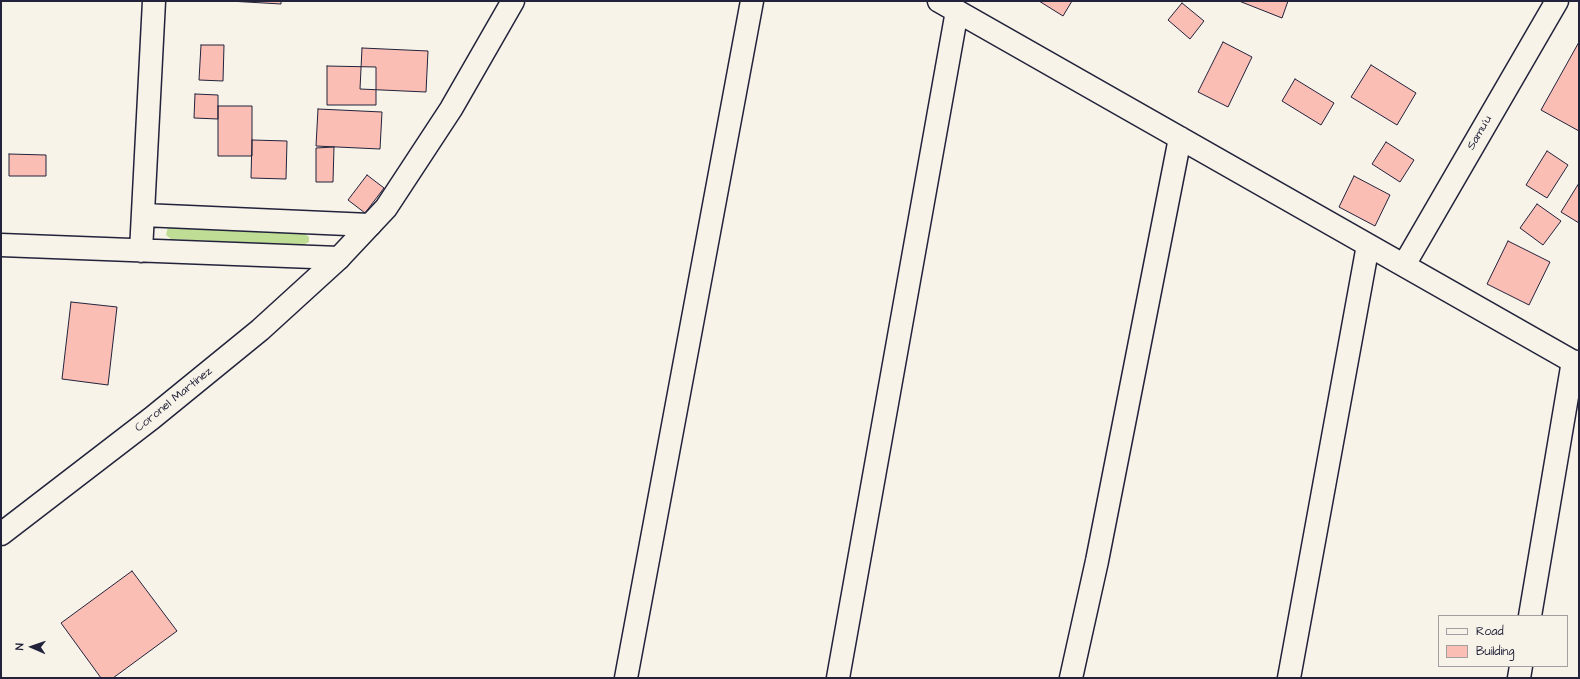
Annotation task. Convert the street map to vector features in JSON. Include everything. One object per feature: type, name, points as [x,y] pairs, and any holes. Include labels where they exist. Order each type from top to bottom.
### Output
[{"type":"street","points":[[141,251],[154,1]]},
{"type":"street","name":"Coronel Martínez","points":[[1,534],[152,418],[260,330],[339,258],[386,208],[451,109],[513,1]]},
{"type":"street","points":[[626,678],[752,1]]},
{"type":"street","name":"Samu'u","points":[[1404,265],[1557,1]]},
{"type":"street","points":[[838,678],[948,6],[1576,363],[1530,615]]},
{"type":"street","points":[[1071,678],[1098,553],[1180,138]]},
{"type":"street","points":[[143,215],[370,225]]},
{"type":"street","points":[[1,245],[339,258]]},
{"type":"street","points":[[1289,678],[1368,245]]},
{"type":"street","points":[[1519,678],[1521,667]]},
{"type":"green space","points":[[168,227],[304,233],[309,237],[309,242],[303,245],[171,239],[166,235]]},
{"type":"building","points":[[229,1],[281,1],[281,4]]},
{"type":"building","points":[[1039,1],[1072,1],[1063,16]]},
{"type":"building","points":[[1239,1],[1288,1],[1282,18]]},
{"type":"building","points":[[1182,3],[1204,21],[1190,39],[1168,20]]},
{"type":"building","points":[[1223,42],[1252,57],[1228,107],[1198,92]]},
{"type":"building","points":[[1579,42],[1579,131],[1541,110]]},
{"type":"building","points":[[201,45],[224,45],[223,81],[199,80]]},
{"type":"building","points":[[362,48],[428,51],[426,92],[360,89]]},
{"type":"building","points":[[1371,65],[1416,93],[1397,125],[1351,97]]},
{"type":"building","points":[[327,66],[376,67],[376,105],[327,105]]},
{"type":"building","points":[[1295,79],[1334,103],[1321,125],[1282,101]]},
{"type":"building","points":[[195,94],[218,95],[218,119],[194,118]]},
{"type":"building","points":[[218,106],[252,106],[252,156],[218,156]]},
{"type":"building","points":[[318,109],[382,112],[380,149],[316,146]]},
{"type":"building","points":[[252,140],[287,141],[286,179],[251,178]]},
{"type":"building","points":[[1386,142],[1414,160],[1400,182],[1372,164]]},
{"type":"building","points":[[334,147],[333,182],[316,182],[316,148]]},
{"type":"building","points":[[1547,151],[1568,165],[1547,198],[1526,185]]},
{"type":"building","points":[[9,154],[46,155],[46,176],[9,176]]},
{"type":"building","points":[[367,175],[384,188],[365,213],[348,200]]},
{"type":"building","points":[[1354,176],[1390,195],[1375,226],[1339,207]]},
{"type":"building","points":[[1579,183],[1579,223],[1561,212]]},
{"type":"building","points":[[1537,204],[1561,221],[1543,245],[1520,228]]},
{"type":"building","points":[[1508,241],[1550,262],[1529,305],[1487,284]]},
{"type":"building","points":[[71,302],[117,307],[108,385],[62,379]]},
{"type":"building","points":[[132,571],[177,631],[113,678],[101,678],[61,623]]}]
